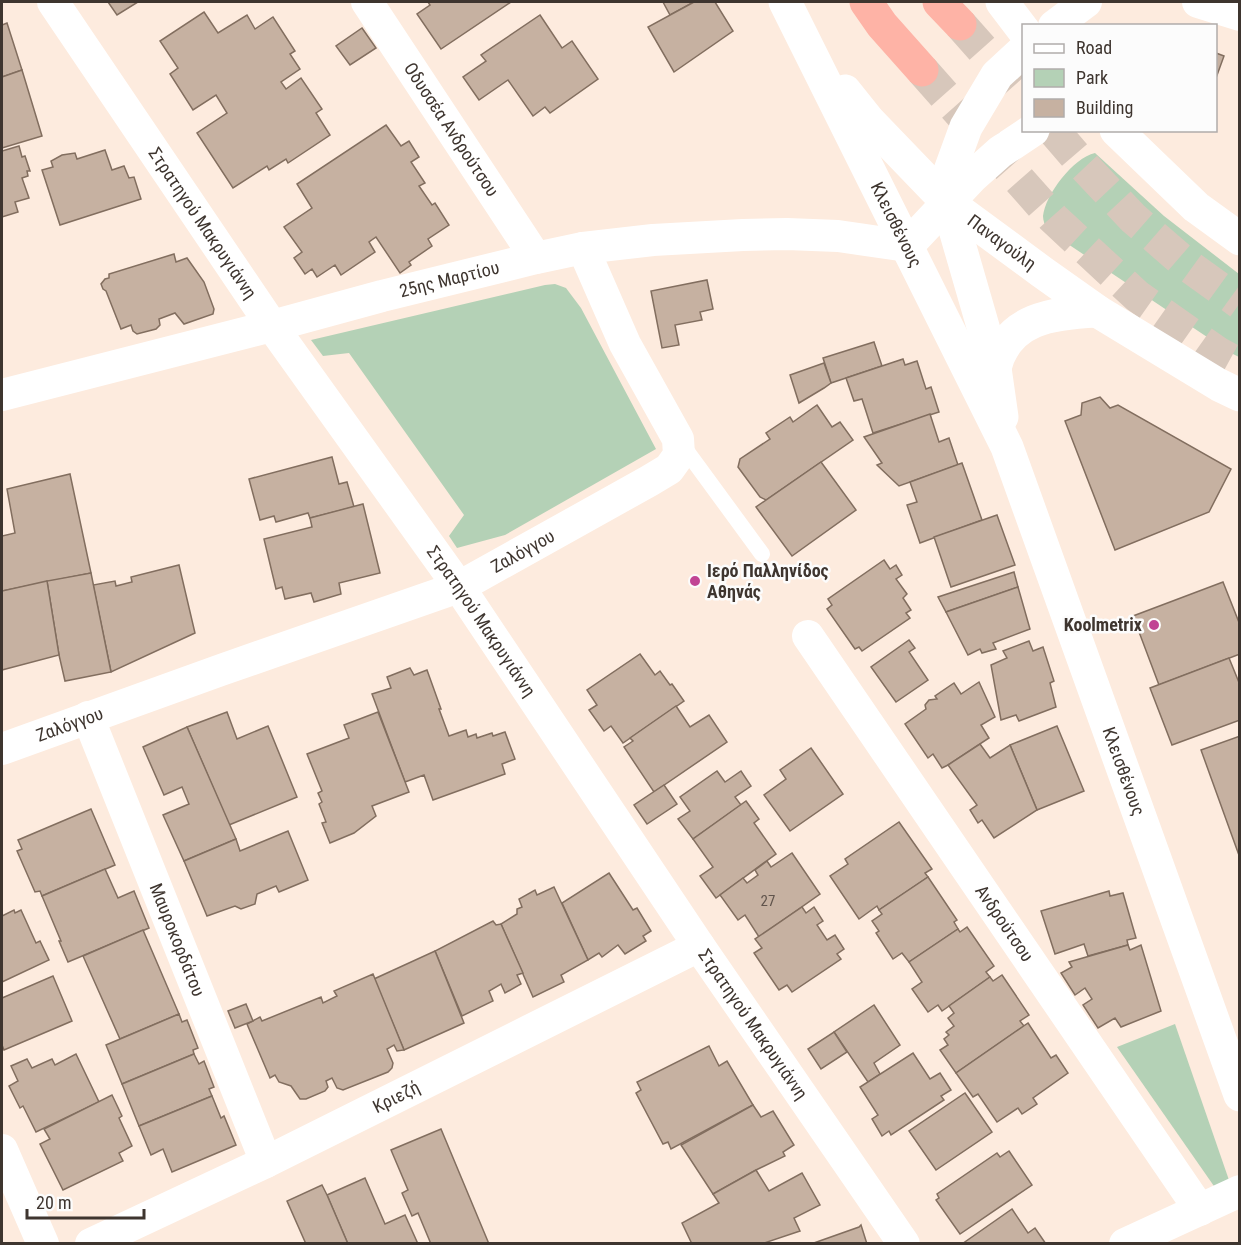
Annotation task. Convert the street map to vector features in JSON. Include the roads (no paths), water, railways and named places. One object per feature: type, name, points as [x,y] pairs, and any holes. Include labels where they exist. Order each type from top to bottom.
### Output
[{"type":"highway","points":[[866,2],[882,25],[922,70]]},
{"type":"main road","name":"Κλεισθένους","points":[[785,2],[1007,447],[1239,1095]]},
{"type":"main road","points":[[1002,2],[1022,30]]},
{"type":"main road","name":"Παναγούλη","points":[[805,41],[869,122],[947,202],[1096,311],[1239,395]]},
{"type":"main road","points":[[947,202],[947,179],[966,126],[997,75],[1022,51]]},
{"type":"main road","points":[[907,246],[972,177],[1000,152],[1031,132]]},
{"type":"main road","points":[[1118,132],[1196,207],[1239,239]]},
{"type":"main road","name":"Κλεισθένους","points":[[947,202],[995,368],[1007,447]]},
{"type":"main road","points":[[995,368],[998,355],[1008,340],[1028,323],[1058,314],[1096,311]]},
{"type":"street","name":"Στρατηγού Μακρυγιάννη","points":[[53,2],[272,326],[459,587],[699,946],[904,1244]]},
{"type":"street","name":"Οδυσσέα Ανδρούτσου","points":[[367,2],[536,258]]},
{"type":"street","points":[[1057,24],[1086,2]]},
{"type":"street","points":[[1198,2],[1239,15]]},
{"type":"street","name":"25ης Μαρτίου","points":[[2,396],[382,296],[583,248],[653,240],[787,234],[838,236],[907,246]]},
{"type":"street","points":[[583,248],[625,344],[678,439]]},
{"type":"street","name":"Ζαλόγγου","points":[[2,749],[459,587],[669,469],[679,455],[678,439]]},
{"type":"street","name":"Ανδρούτσου","points":[[808,636],[1200,1210]]},
{"type":"street","name":"Μαυροκορδάτου","points":[[88,717],[266,1162]]},
{"type":"street","name":"Κριεζή","points":[[91,1244],[266,1162],[699,946]]},
{"type":"street","points":[[2,1150],[42,1244]]},
{"type":"street","points":[[1125,1244],[1239,1191]]},
{"type":"lane","points":[[678,439],[762,554]]},
{"type":"tunnel","points":[[960,24],[1022,94]]},
{"type":"tunnel","points":[[922,70],[1053,218],[1137,296],[1218,353],[1240,365]]},
{"type":"tunnel","points":[[1055,132],[1133,218],[1186,264],[1240,303]]},
{"type":"place","name":"Ιερό Παλληνίδος Αθηνάς","points":[[695,581]]},
{"type":"place","name":"Koolmetrix","points":[[1154,625]]}]
